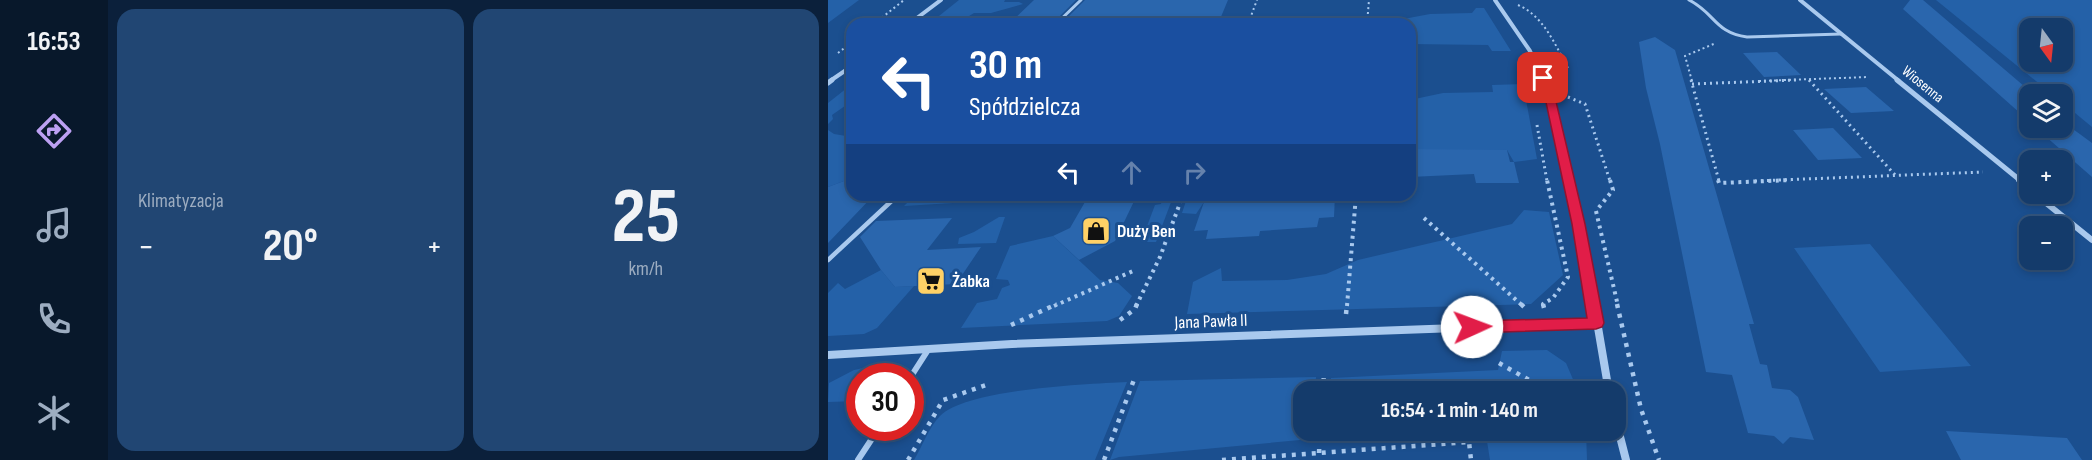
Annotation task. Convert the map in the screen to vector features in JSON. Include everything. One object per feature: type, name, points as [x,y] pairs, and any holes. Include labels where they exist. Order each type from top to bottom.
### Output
[{"type":"street","points":[[917,18],[941,0]]},
{"type":"street","points":[[1496,0],[1530,51],[1549,93],[1581,234],[1607,381]]},
{"type":"street","name":"Wiosenna","points":[[1800,0],[2019,180]]},
{"type":"street","points":[[828,83],[846,70]]},
{"type":"street","points":[[2047,204],[2092,240]]},
{"type":"street","name":"Jana Pawła II","points":[[828,355],[1129,339],[1596,323]]},
{"type":"street","points":[[1621,441],[1626,460]]},
{"type":"lane","points":[[1062,18],[1081,0]]},
{"type":"lane","points":[[1689,0],[1701,6],[1725,31],[1737,36],[1841,34]]},
{"type":"lane","points":[[828,260],[892,201]]},
{"type":"lane","points":[[920,363],[929,349]]},
{"type":"lane","points":[[858,460],[870,441]]},
{"type":"path","points":[[881,18],[903,0]]},
{"type":"path","points":[[1250,18],[1257,0]]},
{"type":"path","points":[[1368,18],[1369,0]]},
{"type":"path","points":[[1513,4],[1527,7],[1546,31],[1568,68],[1556,74],[1560,83]]},
{"type":"path","points":[[1737,36],[1685,56],[1719,183],[1990,172]]},
{"type":"path","points":[[1692,84],[1878,77]]},
{"type":"path","points":[[1808,79],[1896,176]]},
{"type":"path","points":[[1564,93],[1566,97],[1585,104],[1613,190],[1596,211],[1641,409],[1659,460]]},
{"type":"path","points":[[1535,116],[1551,204],[1568,277],[1553,298],[1543,304],[1547,325]]},
{"type":"path","points":[[1115,322],[1135,309],[1160,256],[1181,201]]},
{"type":"path","points":[[1346,317],[1356,201]]},
{"type":"path","points":[[1424,218],[1527,310]]},
{"type":"path","points":[[1021,329],[1009,327],[1134,271]]},
{"type":"path","points":[[1499,363],[1531,381]]},
{"type":"path","points":[[1324,372],[1324,381]]},
{"type":"path","points":[[1104,460],[1135,377]]},
{"type":"path","points":[[908,460],[943,400],[988,384]]},
{"type":"path","points":[[1319,453],[1320,441]]},
{"type":"path","points":[[1222,460],[1469,442],[1471,460]]},
{"type":"shaded area","points":[[828,0],[859,0],[828,23]]},
{"type":"shaded area","points":[[959,0],[1005,0],[1004,2],[1023,4],[991,13],[974,13],[966,18],[936,18]]},
{"type":"shaded area","points":[[1936,0],[2092,0],[2092,127],[2073,111],[2073,84],[2040,84],[2025,72],[2073,72],[2073,18],[2019,18],[2019,67]]},
{"type":"shaded area","points":[[1476,8],[1484,8],[1511,51],[1492,51],[1488,45],[1416,44],[1416,18],[1409,18],[1430,14],[1472,13]]},
{"type":"shaded area","points":[[1523,84],[1537,159],[1514,162],[1507,150],[1416,150],[1416,99],[1443,93],[1493,92],[1492,85]]},
{"type":"shaded area","points":[[846,89],[846,105],[832,115],[833,119],[828,124],[828,103]]},
{"type":"shaded area","points":[[828,130],[834,134],[846,136],[846,180],[828,187]]},
{"type":"shaded area","points":[[909,201],[956,201],[953,203],[904,206]]},
{"type":"shaded area","points":[[1162,201],[1171,201],[1156,242],[1141,242],[1155,205],[1161,204]]},
{"type":"shaded area","points":[[1186,201],[1211,201],[1204,202],[1196,214],[1182,213]]},
{"type":"shaded area","points":[[1524,210],[1549,212],[1563,275],[1531,304],[1187,314],[1193,282],[1221,268],[1222,281],[1287,280],[1326,274],[1358,260],[1512,224]]},
{"type":"shaded area","points":[[999,217],[1005,217],[996,243],[958,244],[959,238]]},
{"type":"shaded area","points":[[1053,236],[1100,280],[1118,283],[1132,296],[1119,316],[1107,321],[961,328],[977,303],[997,299],[1002,288],[1010,285],[1008,280],[996,279],[1010,246]]},
{"type":"shaded area","points":[[1870,244],[1971,366],[1880,372],[1794,248]]},
{"type":"shaded area","points":[[881,270],[895,287],[914,286],[877,328],[864,334],[828,336],[828,293],[838,283],[845,289]]},
{"type":"shaded area","points":[[1547,350],[1566,363],[1574,381],[1331,381],[1331,378],[1498,370],[1502,351]]},
{"type":"shaded area","points":[[846,374],[846,401],[828,402],[829,383]]},
{"type":"shaded area","points":[[1316,377],[1316,381],[1293,381],[1293,441],[1119,457],[1110,460],[1140,381]]},
{"type":"shaded area","points":[[1127,382],[1095,460],[914,460],[936,421],[954,407],[1000,394],[1084,384]]},
{"type":"shaded area","points":[[1487,441],[1586,441],[1587,460],[1490,460]]},
{"type":"building","points":[[1034,0],[1076,0],[1058,18],[1015,18]]},
{"type":"building","points":[[1085,0],[1228,0],[1220,18],[1067,18]]},
{"type":"building","points":[[1910,0],[1923,0],[2022,84],[2019,84],[2019,112],[1903,9]]},
{"type":"building","points":[[1655,37],[1675,50],[1754,324],[1749,324],[1760,364],[1767,365],[1772,388],[1790,390],[1798,397],[1814,440],[1790,437],[1783,444],[1774,436],[1748,433],[1732,375],[1706,372],[1660,144],[1646,88],[1639,42]]},
{"type":"building","points":[[1777,52],[1801,75],[1764,77],[1743,53]]},
{"type":"building","points":[[1866,87],[1894,111],[1851,113],[1824,89]]},
{"type":"building","points":[[1833,128],[1862,158],[1818,160],[1793,130]]},
{"type":"building","points":[[2073,129],[2092,143],[2092,177],[2073,160],[2073,150],[2061,150],[2047,138],[2073,138]]},
{"type":"building","points":[[1416,149],[1507,150],[1510,162],[1514,162],[1519,183],[1476,183],[1474,174],[1416,177]]},
{"type":"building","points":[[846,180],[846,201],[868,201],[828,243],[828,187]]},
{"type":"building","points":[[1086,201],[1134,201],[1115,241],[1079,260],[1053,236],[1070,228]]},
{"type":"building","points":[[1335,201],[1334,217],[1319,218],[1317,227],[1260,231],[1259,236],[1206,239],[1208,230],[1194,231],[1204,202]]},
{"type":"building","points":[[952,218],[927,250],[981,247],[956,284],[895,287],[860,237],[876,221]]},
{"type":"building","points":[[1946,431],[2067,438],[2082,460],[1961,460]]},
{"type":"place","name":"Duży Ben","points":[[1096,231]]},
{"type":"place","name":"Żabka","points":[[931,281]]},
{"type":"route","points":[[1472,327],[1596,323],[1579,224],[1549,93],[1543,78]]}]
